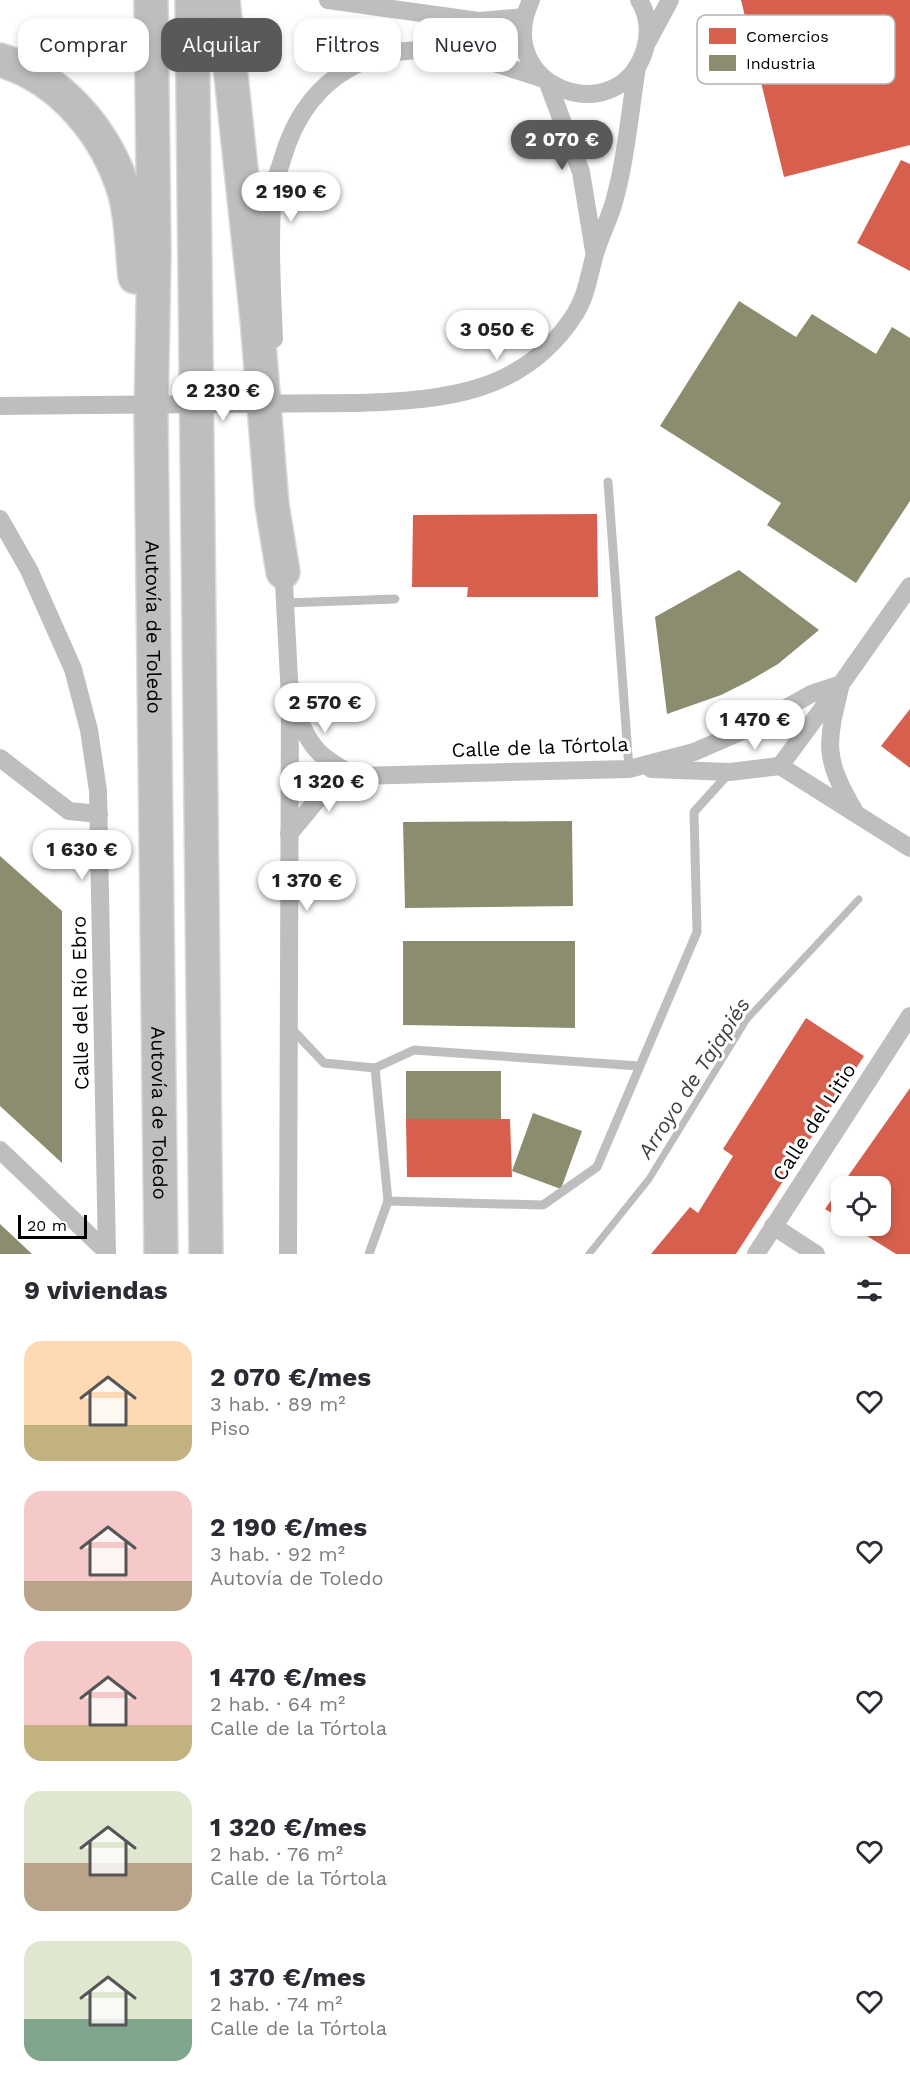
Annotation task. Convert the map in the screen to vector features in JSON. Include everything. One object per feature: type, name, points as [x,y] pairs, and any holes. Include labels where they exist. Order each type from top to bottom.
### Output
[{"type":"highway","name":"Autovía de Toledo","points":[[151,0],[154,255],[151,416],[162,1254]]},
{"type":"highway","points":[[192,0],[206,1254]]},
{"type":"highway","points":[[223,0],[257,319],[272,505],[284,587]]},
{"type":"highway","points":[[0,60],[33,74],[66,96],[92,128],[112,162],[125,194],[151,416]]},
{"type":"street","points":[[328,0],[479,21],[528,8],[522,34],[525,51],[532,66],[546,81],[582,172],[595,255]]},
{"type":"street","points":[[639,0],[647,22],[647,42]]},
{"type":"street","points":[[0,406],[419,401],[462,394],[493,383],[523,368],[547,348],[575,313],[590,279],[595,255],[614,201],[637,67],[647,42],[670,0]]},
{"type":"street","points":[[288,1254],[290,698],[273,307],[273,190],[290,134],[315,94],[347,68],[388,53],[430,50],[473,57],[546,81],[566,92],[606,91],[623,81],[637,67]]},
{"type":"street","name":"Calle del Río Ebro","points":[[0,519],[29,570],[74,669],[89,730],[98,791],[107,1253]]},
{"type":"street","points":[[780,766],[910,586]]},
{"type":"street","points":[[841,684],[829,752],[837,781],[856,814]]},
{"type":"street","name":"Calle de la Tórtola","points":[[290,698],[308,742],[331,764],[357,776],[629,769],[694,752],[754,726],[811,694],[841,684]]},
{"type":"street","points":[[0,758],[69,811],[99,814]]},
{"type":"street","points":[[629,769],[730,772],[780,766],[910,848]]},
{"type":"street","name":"Calle de la Tórtola","points":[[289,834],[317,800],[357,776]]},
{"type":"street","name":"Calle del Litio","points":[[756,1254],[910,1016]]},
{"type":"street","points":[[0,1150],[107,1253]]},
{"type":"street","points":[[773,1226],[816,1254]]},
{"type":"lane","points":[[608,482],[629,769]]},
{"type":"lane","points":[[284,587],[395,600]]},
{"type":"lane","points":[[388,1201],[543,1205],[597,1167],[697,932],[694,812],[730,772]]},
{"type":"lane","points":[[289,1026],[324,1063],[375,1068],[414,1050],[639,1066]]},
{"type":"lane","points":[[369,1254],[388,1201],[375,1068]]},
{"type":"building: Comercios","points":[[741,0],[910,0],[910,145],[784,177],[761,84],[895,84],[895,15],[745,15]]},
{"type":"building: Comercios","points":[[901,160],[910,164],[910,271],[857,243]]},
{"type":"building: Comercios","points":[[597,514],[598,597],[467,597],[468,587],[412,587],[413,515]]},
{"type":"building: Comercios","points":[[910,709],[910,768],[881,746]]},
{"type":"building: Comercios","points":[[806,1018],[864,1056],[736,1254],[651,1254],[690,1207],[698,1213],[733,1156],[723,1149]]},
{"type":"building: Comercios","points":[[910,1088],[910,1254],[896,1254],[867,1236],[891,1236],[891,1176],[848,1176]]},
{"type":"building: Comercios","points":[[406,1119],[510,1119],[512,1177],[407,1177]]},
{"type":"building: Comercios","points":[[831,1200],[831,1213],[825,1209]]},
{"type":"building: Industria","points":[[739,301],[796,337],[812,314],[876,354],[892,327],[910,338],[910,501],[856,583],[767,525],[781,503],[660,426]]},
{"type":"building: Industria","points":[[739,570],[819,630],[778,664],[749,681],[721,695],[667,714],[655,617]]},
{"type":"building: Industria","points":[[572,821],[573,906],[405,908],[403,822]]},
{"type":"building: Industria","points":[[0,856],[62,911],[62,1163],[0,1106]]},
{"type":"building: Industria","points":[[403,941],[575,941],[575,1028],[403,1025]]},
{"type":"building: Industria","points":[[406,1071],[501,1071],[501,1119],[406,1119]]},
{"type":"building: Industria","points":[[533,1113],[582,1131],[561,1189],[512,1171]]},
{"type":"building: Industria","points":[[0,1224],[32,1254],[0,1254]]},
{"type":"waterway","name":"Arroyo de Tajapiés","points":[[589,1254],[649,1179],[747,1019],[859,899]]}]
